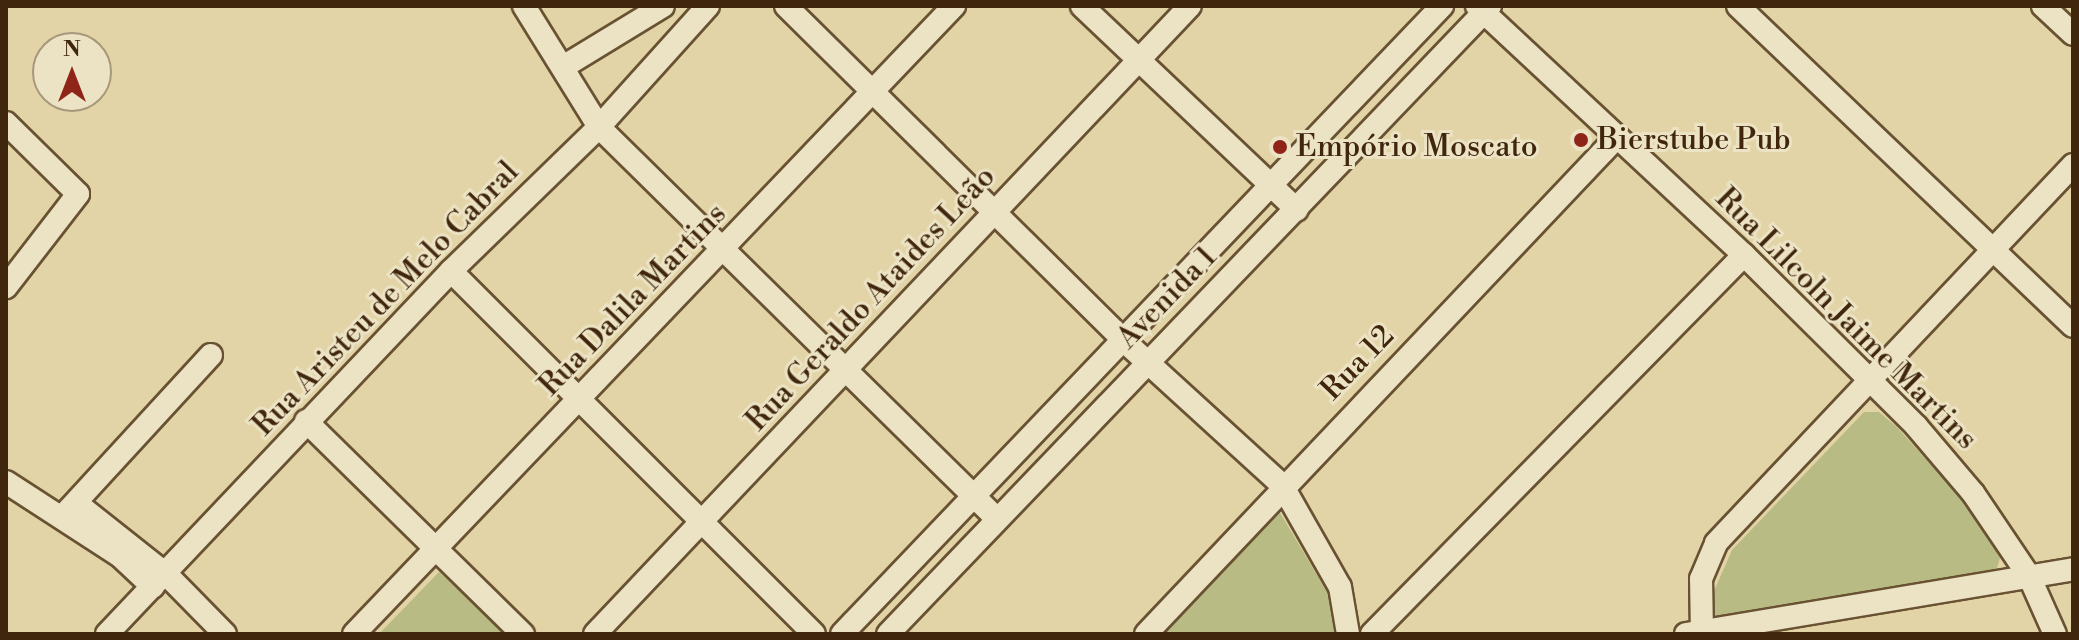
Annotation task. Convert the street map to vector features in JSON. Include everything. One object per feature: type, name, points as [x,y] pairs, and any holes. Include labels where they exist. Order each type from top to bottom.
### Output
[{"type":"street","points":[[524,6],[599,127],[848,368],[997,519]]},
{"type":"street","points":[[563,67],[663,6]]},
{"type":"street","name":"Rua Aristeu de Melo Cabral","points":[[107,634],[451,271],[599,127],[708,6]]},
{"type":"street","points":[[786,6],[1122,339],[1282,485],[1340,587],[1348,634]]},
{"type":"street","name":"Rua Dalila Martins","points":[[354,634],[954,6]]},
{"type":"street","points":[[1082,6],[1297,210]]},
{"type":"street","name":"Rua Geraldo Ataides Leão","points":[[595,634],[1190,6]]},
{"type":"street","name":"Avenida 1","points":[[842,634],[1442,6]]},
{"type":"street","points":[[1738,6],[1996,249],[2073,326]]},
{"type":"street","points":[[2043,6],[2073,34]]},
{"type":"street","name":"Avenida 1","points":[[888,634],[1147,361],[1297,210],[1484,8]]},
{"type":"street","name":"Rua Lilcoln Jaime Martins","points":[[1484,8],[1868,377],[1973,493],[2029,576],[2055,634]]},
{"type":"street","points":[[6,123],[78,194],[6,287]]},
{"type":"street","name":"Rua 12","points":[[1146,634],[1282,485],[1617,137]]},
{"type":"street","points":[[2073,165],[1996,249],[1868,377],[1716,543],[1701,579],[1697,633],[2073,569]]},
{"type":"street","points":[[1378,632],[1744,255]]},
{"type":"street","points":[[451,271],[581,397],[814,634]]},
{"type":"street","points":[[69,510],[211,355]]},
{"type":"street","points":[[306,421],[523,634]]},
{"type":"street","points":[[6,482],[69,510],[120,556],[159,580],[225,634]]},
{"type":"green space","points":[[1864,412],[1879,412],[1897,427],[1957,494],[1991,539],[2000,558],[1996,571],[1713,620],[1714,591],[1732,550]]},
{"type":"green space","points":[[1279,511],[1330,597],[1337,634],[1157,634]]},
{"type":"green space","points":[[439,572],[508,634],[379,634]]},
{"type":"place","name":"Bierstube Pub","points":[[1581,140]]},
{"type":"place","name":"Empório Moscato","points":[[1280,147]]}]
